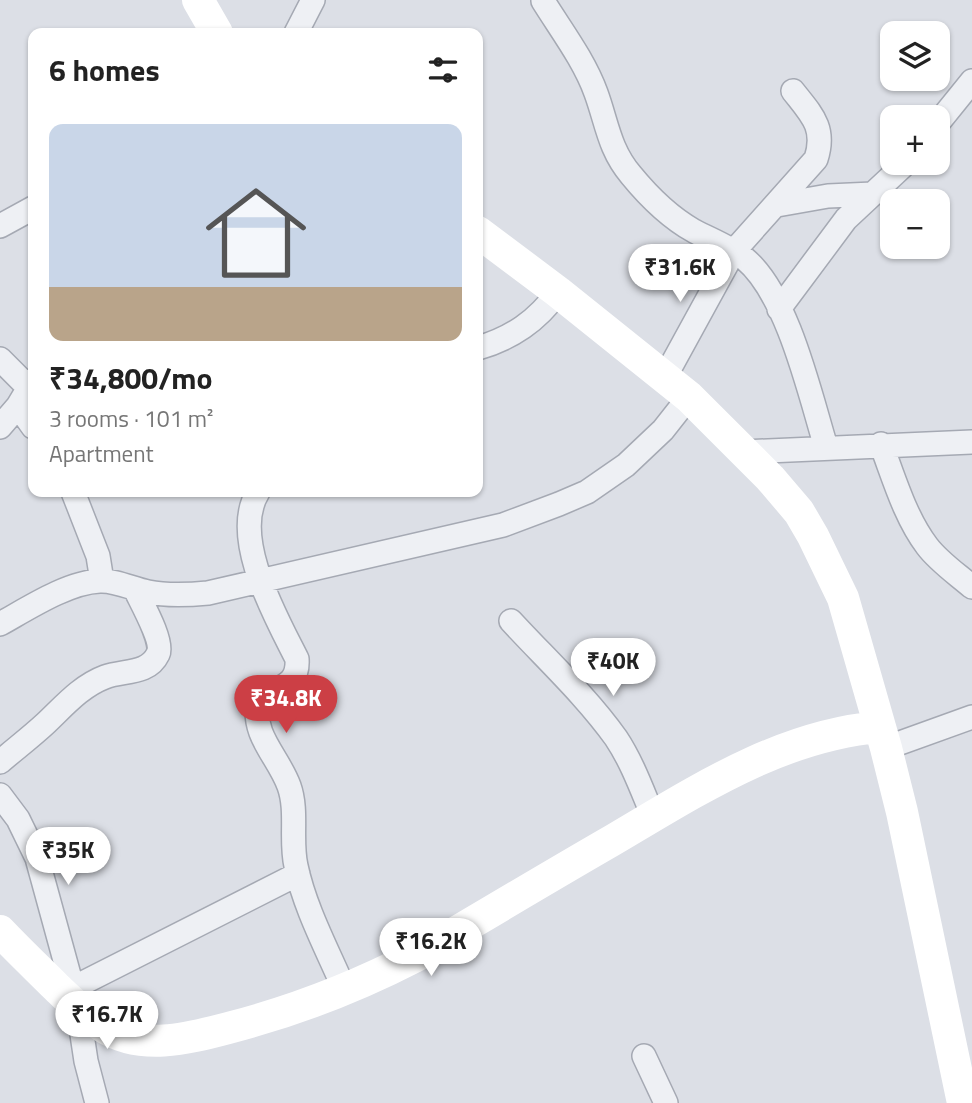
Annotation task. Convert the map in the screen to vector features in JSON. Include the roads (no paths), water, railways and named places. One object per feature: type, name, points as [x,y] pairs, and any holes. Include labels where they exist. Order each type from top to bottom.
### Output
[{"type":"main road","points":[[198,0],[214,28]]},
{"type":"main road","points":[[483,236],[690,397],[799,512],[828,564],[852,627],[902,811],[963,1103]]},
{"type":"main road","points":[[0,931],[76,998],[102,1027],[120,1035],[145,1040],[187,1039],[265,1019],[345,991],[416,956],[718,778],[773,754],[838,732],[883,737]]},
{"type":"street","points":[[299,28],[313,0]]},
{"type":"street","points":[[543,1],[587,73],[596,93],[605,129],[631,175],[657,204],[675,219],[734,251],[747,260],[759,274],[779,309],[799,356],[826,447]]},
{"type":"street","points":[[950,108],[972,80]]},
{"type":"street","points":[[665,377],[734,251],[816,159],[821,146],[819,128],[793,91]]},
{"type":"street","points":[[779,309],[832,236],[893,175]]},
{"type":"street","points":[[777,205],[828,195],[873,194]]},
{"type":"street","points":[[0,226],[28,211]]},
{"type":"street","points":[[483,346],[521,330],[548,306],[558,292]]},
{"type":"street","points":[[0,359],[27,392],[0,427]]},
{"type":"street","points":[[0,624],[64,591],[86,583],[102,580],[171,595],[208,593],[503,525],[587,492],[626,466],[663,430],[690,397]]},
{"type":"street","points":[[743,452],[972,442]]},
{"type":"street","points":[[881,444],[906,508],[920,535],[941,561],[972,587]]},
{"type":"street","points":[[75,497],[98,556],[102,580]]},
{"type":"street","points":[[252,497],[248,516],[259,581],[297,659],[298,672],[294,679],[258,702],[256,717],[260,733],[289,787],[293,804],[292,846],[298,874],[345,991]]},
{"type":"street","points":[[0,762],[82,691],[105,677],[147,667],[159,653],[159,643],[135,589]]},
{"type":"street","points":[[511,621],[596,713],[617,740],[653,816]]},
{"type":"street","points":[[883,737],[972,717]]},
{"type":"street","points":[[0,794],[19,819],[37,858],[76,998],[86,1061],[97,1103]]},
{"type":"street","points":[[76,998],[298,874]]},
{"type":"street","points":[[644,1056],[666,1103]]}]
